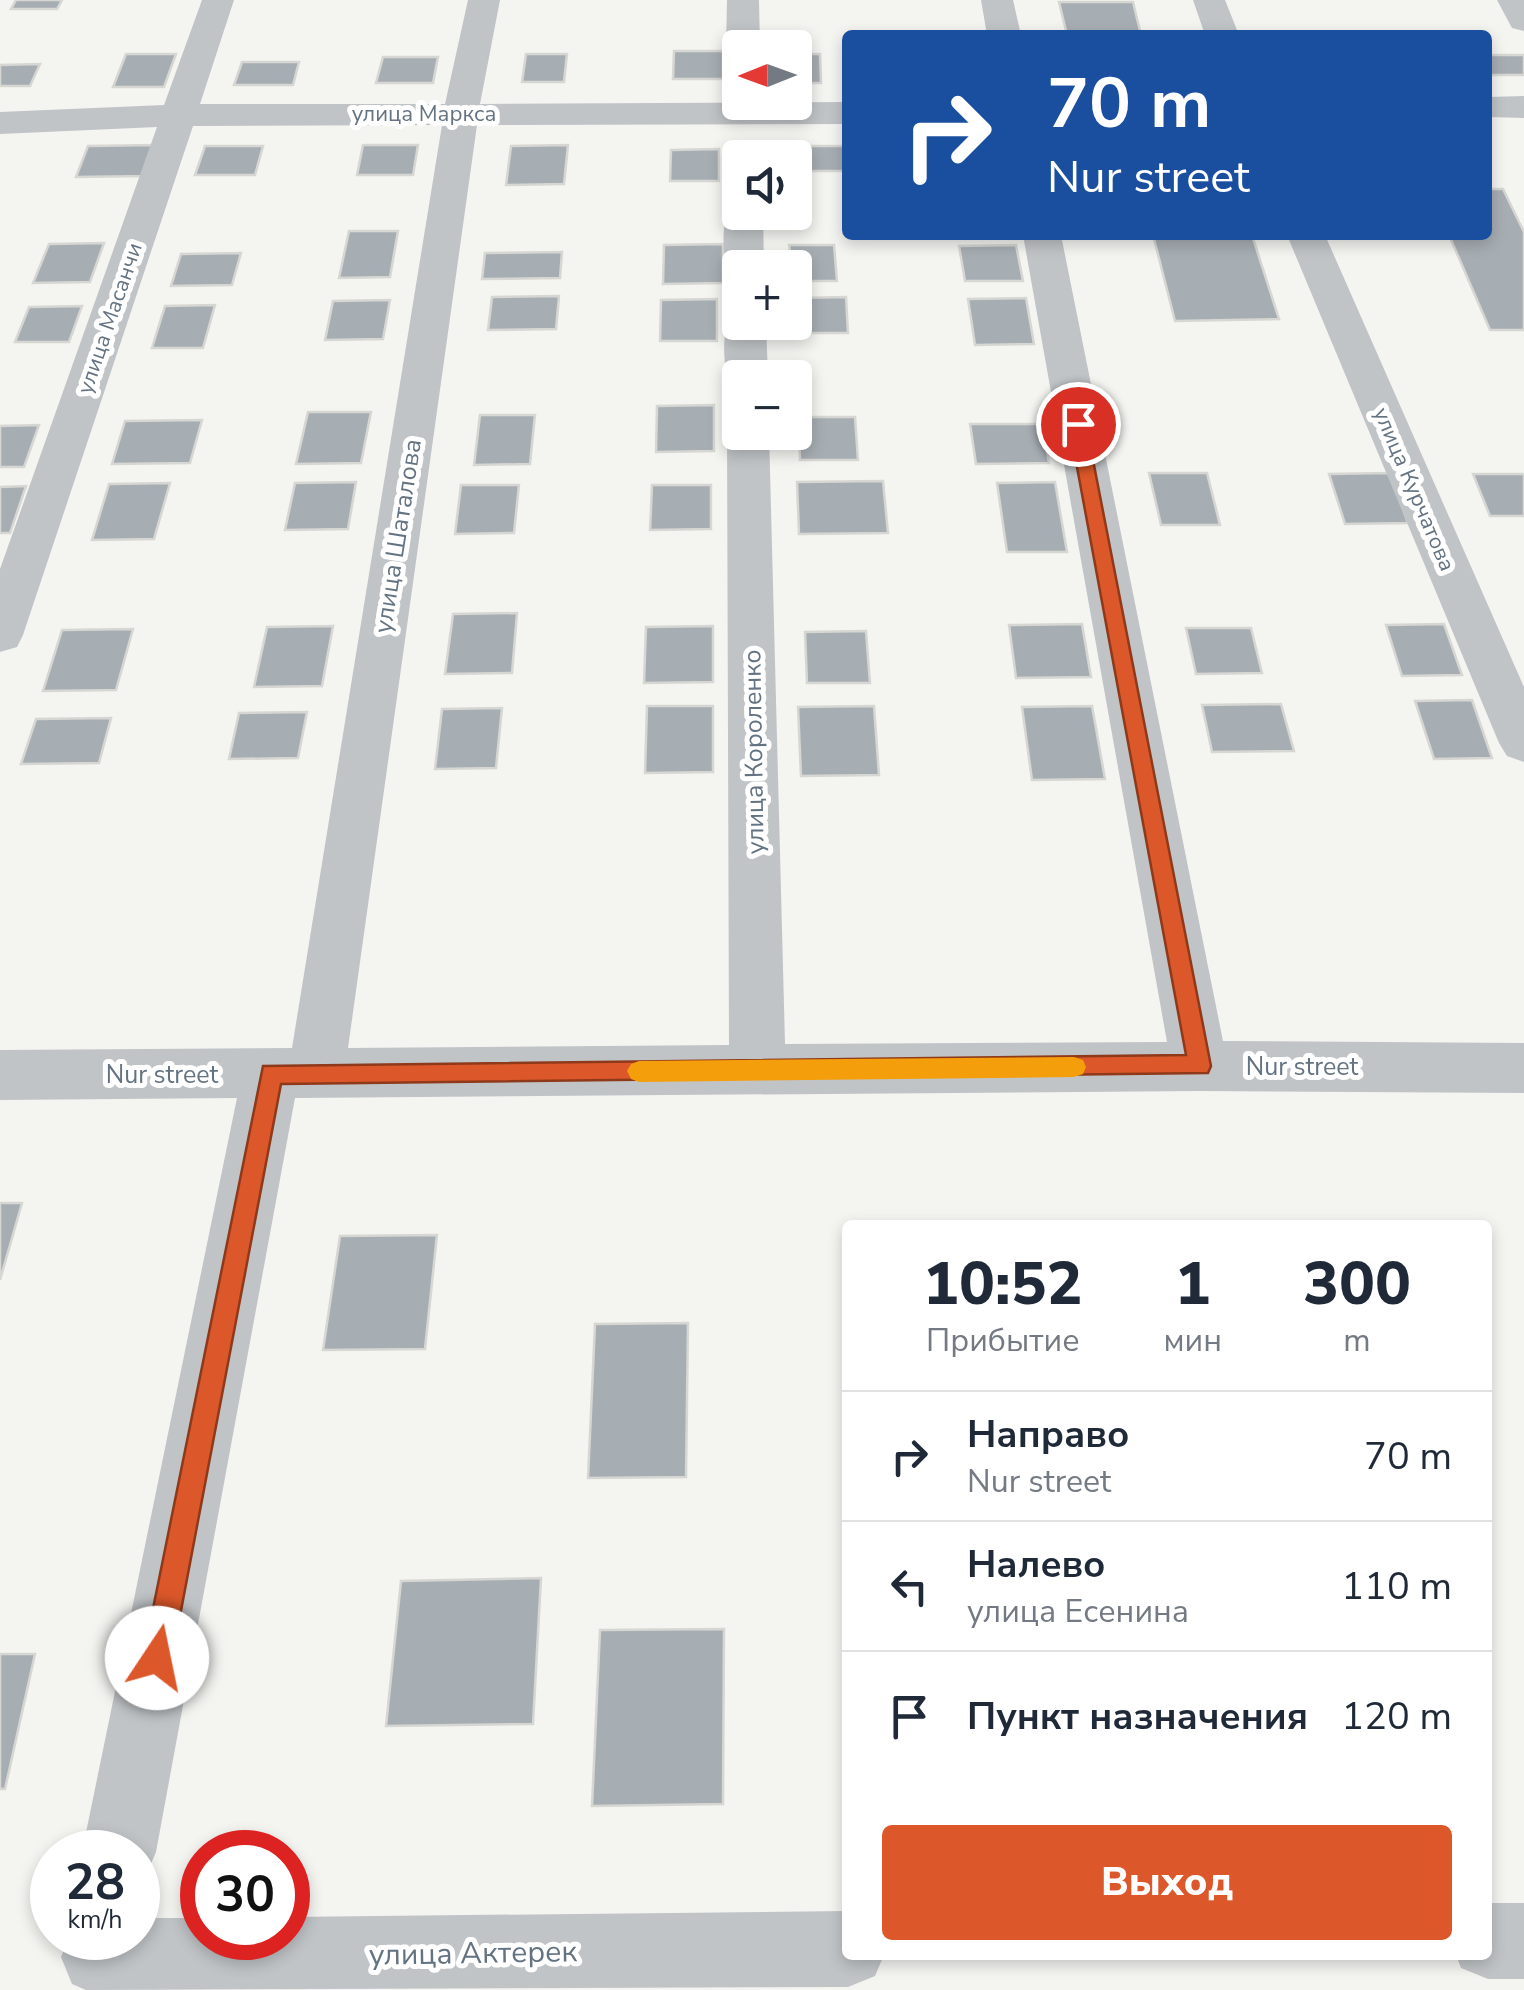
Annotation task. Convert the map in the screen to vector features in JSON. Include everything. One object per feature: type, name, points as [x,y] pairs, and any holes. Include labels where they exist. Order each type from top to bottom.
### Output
[{"type":"street","name":"улица Масанчи","points":[[0,635],[218,0]]},
{"type":"street","name":"улица Шаталова","points":[[124,1830],[294,1073],[484,0]]},
{"type":"street","points":[[743,0],[743,30]]},
{"type":"street","points":[[998,0],[1003,30]]},
{"type":"street","points":[[1208,0],[1220,30]]},
{"type":"street","points":[[1513,0],[1524,21]]},
{"type":"street","points":[[1492,108],[1524,107]]},
{"type":"street","name":"улица Маркса","points":[[0,123],[180,115],[461,113],[722,119]]},
{"type":"street","name":"улица Маркса","points":[[812,115],[842,113]]},
{"type":"street","points":[[1043,240],[1200,1066]]},
{"type":"street","name":"улица Курчатова","points":[[1308,240],[1524,743]]},
{"type":"street","name":"улица Короленко","points":[[748,450],[757,1070]]},
{"type":"street","name":"Nur street","points":[[0,1075],[1200,1066],[1524,1068]]},
{"type":"street","points":[[1492,1941],[1524,1941]]},
{"type":"street","name":"улица Актерек","points":[[98,1962],[842,1948]]},
{"type":"building","points":[[16,0],[62,0],[57,9],[11,9]]},
{"type":"building","points":[[1059,2],[1133,2],[1140,30],[1066,30]]},
{"type":"building","points":[[674,51],[722,51],[722,79],[673,79]]},
{"type":"building","points":[[126,54],[176,54],[164,87],[113,87]]},
{"type":"building","points":[[526,54],[567,54],[564,82],[522,82]]},
{"type":"building","points":[[812,54],[820,54],[821,83],[812,83]]},
{"type":"building","points":[[1492,55],[1524,55],[1524,75],[1492,75]]},
{"type":"building","points":[[383,57],[438,57],[433,83],[376,83]]},
{"type":"building","points":[[242,62],[299,62],[293,85],[234,85]]},
{"type":"building","points":[[40,64],[30,86],[0,86],[0,65]]},
{"type":"building","points":[[156,145],[145,176],[76,177],[88,146]]},
{"type":"building","points":[[363,145],[418,145],[413,175],[357,175]]},
{"type":"building","points":[[568,145],[564,184],[506,185],[511,146]]},
{"type":"building","points":[[205,146],[263,146],[255,175],[195,175]]},
{"type":"building","points":[[812,146],[842,146],[842,171],[812,171]]},
{"type":"building","points":[[719,149],[719,181],[670,181],[671,150]]},
{"type":"building","points":[[1492,189],[1503,189],[1524,232],[1524,330],[1490,330],[1451,240],[1492,240]]},
{"type":"building","points":[[349,231],[398,231],[390,277],[339,278]]},
{"type":"building","points":[[1154,240],[1254,240],[1279,319],[1175,321]]},
{"type":"building","points":[[104,243],[90,282],[33,283],[49,244]]},
{"type":"building","points":[[723,244],[722,283],[663,284],[664,245]]},
{"type":"building","points":[[789,245],[834,245],[837,281],[812,281],[812,250],[790,250]]},
{"type":"building","points":[[1016,245],[1023,281],[965,281],[959,246]]},
{"type":"building","points":[[562,252],[560,278],[482,279],[485,253]]},
{"type":"building","points":[[241,253],[232,285],[171,286],[181,254]]},
{"type":"building","points":[[559,296],[556,329],[488,330],[492,297]]},
{"type":"building","points":[[846,297],[848,333],[812,333],[812,298]]},
{"type":"building","points":[[1026,298],[1034,344],[975,345],[968,299]]},
{"type":"building","points":[[717,299],[717,341],[660,341],[661,300]]},
{"type":"building","points":[[390,300],[383,339],[325,340],[333,301]]},
{"type":"building","points":[[215,305],[203,348],[152,348],[165,306]]},
{"type":"building","points":[[82,306],[69,342],[15,342],[29,307]]},
{"type":"building","points":[[714,405],[714,451],[656,452],[657,406]]},
{"type":"building","points":[[308,412],[371,412],[361,463],[296,464]]},
{"type":"building","points":[[480,415],[535,415],[530,464],[474,465]]},
{"type":"building","points":[[812,417],[855,417],[858,460],[800,460],[800,450],[812,450]]},
{"type":"building","points":[[202,420],[190,463],[112,464],[125,421]]},
{"type":"building","points":[[970,424],[1042,424],[1049,463],[976,464]]},
{"type":"building","points":[[39,425],[24,467],[0,467],[0,426]]},
{"type":"building","points":[[1149,473],[1207,473],[1220,525],[1161,525]]},
{"type":"building","points":[[1390,473],[1408,523],[1345,524],[1329,474]]},
{"type":"building","points":[[1473,474],[1524,474],[1524,516],[1490,516]]},
{"type":"building","points":[[883,481],[888,533],[799,534],[797,482]]},
{"type":"building","points":[[356,482],[348,529],[285,530],[295,483]]},
{"type":"building","points":[[1055,482],[1067,552],[1007,552],[997,483]]},
{"type":"building","points":[[170,483],[154,539],[92,540],[109,484]]},
{"type":"building","points":[[461,485],[519,485],[514,533],[455,534]]},
{"type":"building","points":[[652,485],[711,485],[711,529],[650,530]]},
{"type":"building","points":[[26,486],[10,533],[0,533],[0,487]]},
{"type":"building","points":[[517,613],[512,673],[445,674],[453,614]]},
{"type":"building","points":[[1082,624],[1091,677],[1016,678],[1009,625]]},
{"type":"building","points":[[1444,624],[1462,675],[1402,676],[1386,625]]},
{"type":"building","points":[[333,626],[322,686],[254,687],[267,627]]},
{"type":"building","points":[[713,626],[713,682],[644,683],[646,627]]},
{"type":"building","points":[[1186,628],[1251,628],[1262,673],[1196,674]]},
{"type":"building","points":[[133,629],[116,690],[43,691],[62,630]]},
{"type":"building","points":[[866,631],[870,683],[807,683],[805,632]]},
{"type":"building","points":[[1472,700],[1492,758],[1434,759],[1415,701]]},
{"type":"building","points":[[1281,704],[1294,751],[1212,752],[1202,705]]},
{"type":"building","points":[[647,706],[713,706],[713,772],[645,773]]},
{"type":"building","points":[[874,706],[879,775],[801,776],[798,707]]},
{"type":"building","points":[[1092,706],[1105,779],[1032,780],[1022,707]]},
{"type":"building","points":[[502,708],[496,768],[435,769],[442,709]]},
{"type":"building","points":[[307,712],[298,758],[229,759],[239,713]]},
{"type":"building","points":[[111,718],[99,763],[21,764],[36,719]]},
{"type":"building","points":[[0,1203],[22,1203],[0,1280]]},
{"type":"building","points":[[437,1235],[425,1349],[323,1350],[340,1236]]},
{"type":"building","points":[[688,1323],[686,1477],[588,1478],[595,1324]]},
{"type":"building","points":[[541,1578],[533,1724],[386,1726],[401,1581]]},
{"type":"building","points":[[724,1629],[723,1804],[592,1806],[600,1630]]},
{"type":"building","points":[[0,1654],[35,1654],[5,1789],[0,1789]]},
{"type":"slow traffic","points":[[639,1071],[1074,1067]]},
{"type":"route","points":[[157,1658],[272,1074],[1200,1066],[1078,424]]}]
